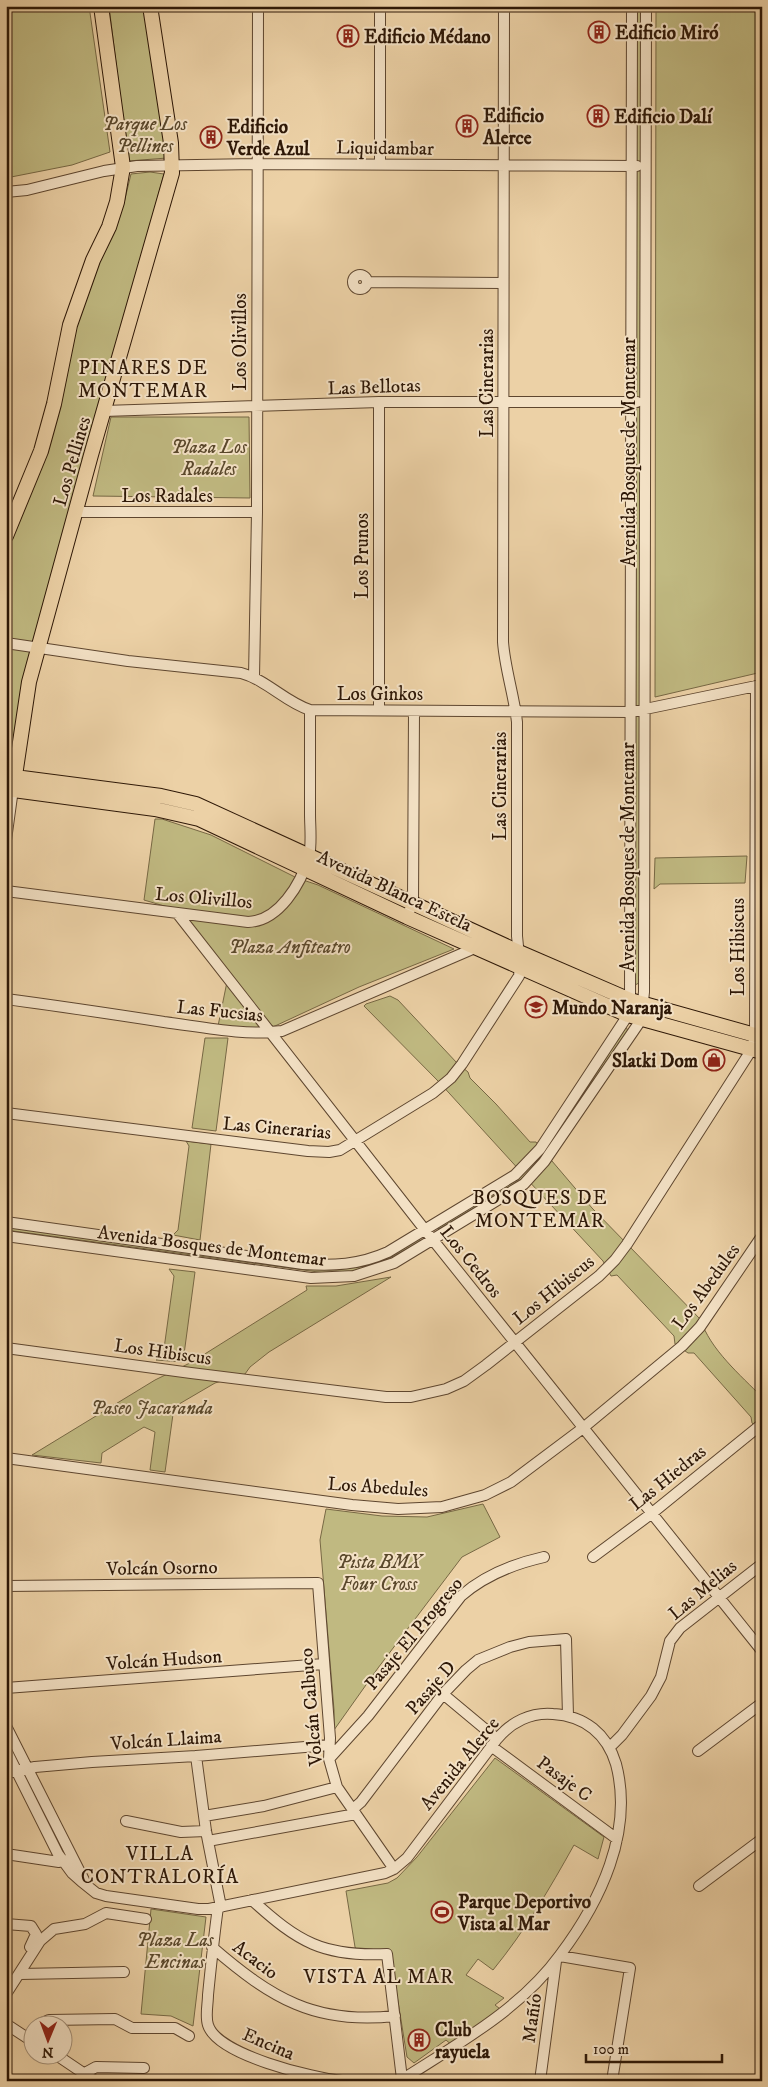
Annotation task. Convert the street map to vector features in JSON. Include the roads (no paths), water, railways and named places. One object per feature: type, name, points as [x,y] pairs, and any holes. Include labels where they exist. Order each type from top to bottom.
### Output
[{"type":"main road","name":"Los Pellines","points":[[6,536],[41,451],[54,404],[70,325],[90,268],[109,227],[123,167],[101,6]]},
{"type":"main road","name":"Los Pellines","points":[[10,783],[29,682],[104,411],[168,190],[172,165],[172,142],[150,6]]},
{"type":"main road","name":"Avenida Blanca Estela","points":[[10,783],[188,802],[212,810],[518,952],[630,1000],[758,1036]]},
{"type":"main road","name":"Avenida Blanca Estela","points":[[10,783],[183,814],[475,948],[634,1017],[757,1051]]},
{"type":"street","name":"Los Olivillos","points":[[254,677],[257,512],[258,6]]},
{"type":"street","points":[[380,6],[380,165]]},
{"type":"street","name":"Las Cinerarias","points":[[6,1113],[320,1152],[340,1150],[433,1093],[451,1078],[513,988],[519,976],[516,711],[506,667],[503,642],[504,6]]},
{"type":"street","name":"Avenida Bosques de Montemar","points":[[6,1236],[311,1278],[341,1278],[368,1273],[394,1263],[434,1240],[524,1184],[537,1172],[634,1017],[630,1000],[632,6]]},
{"type":"street","name":"Avenida Bosques de Montemar","points":[[6,1222],[187,1248],[334,1266],[372,1259],[424,1230],[515,1174],[529,1162],[644,1005],[646,6]]},
{"type":"street","name":"Liquidambar","points":[[6,192],[27,190],[123,167],[257,164],[646,165]]},
{"type":"street","points":[[367,282],[503,283]]},
{"type":"street","name":"Las Bellotas","points":[[104,411],[379,402],[645,402]]},
{"type":"street","name":"Los Prunos","points":[[379,402],[379,710]]},
{"type":"street","name":"Los Radales","points":[[76,512],[257,512]]},
{"type":"street","name":"Los Ginkos","points":[[6,643],[174,667],[241,673],[254,677],[310,710],[631,712],[759,686]]},
{"type":"street","name":"Los Hibiscus","points":[[6,1348],[191,1373],[399,1397],[429,1394],[455,1385],[486,1365],[592,1281],[615,1260],[627,1244],[757,1051],[759,686]]},
{"type":"street","name":"Los Olivillos","points":[[6,892],[248,922],[265,919],[281,907],[304,868],[309,855],[310,710]]},
{"type":"street","points":[[407,917],[412,902],[414,711]]},
{"type":"street","name":"Los Pellines","points":[[6,840],[10,783]]},
{"type":"street","name":"Los Cedros","points":[[177,914],[424,1230],[434,1240],[650,1514],[762,1651]]},
{"type":"street","name":"Las Fucsias","points":[[6,999],[214,1029],[257,1034],[270,1033],[282,1031],[475,948]]},
{"type":"street","name":"Los Abedules","points":[[6,1458],[352,1505],[412,1510],[456,1504],[498,1489],[541,1461],[691,1339],[762,1236]]},
{"type":"street","name":"Las Hiedras","points":[[593,1557],[762,1424]]},
{"type":"street","name":"Pasaje El Progreso","points":[[329,1759],[368,1716],[461,1596],[475,1584],[498,1572],[522,1562],[544,1557]]},
{"type":"street","name":"Las Melias","points":[[610,1747],[622,1735],[651,1696],[661,1677],[670,1641],[680,1628],[762,1564]]},
{"type":"street","name":"Volcán Calbuco","points":[[318,1583],[329,1759],[337,1788],[394,1869]]},
{"type":"street","name":"Volcán Osorno","points":[[6,1586],[318,1583]]},
{"type":"street","name":"Pasaje D","points":[[355,1811],[443,1694],[478,1660],[529,1642],[566,1639],[568,1716]]},
{"type":"street","name":"Volcán Hudson","points":[[6,1688],[324,1664]]},
{"type":"street","name":"Pasaje C","points":[[443,1694],[494,1743],[617,1839]]},
{"type":"street","points":[[698,1751],[762,1703]]},
{"type":"street","name":"Avenida Alerce","points":[[68,1860],[91,1889],[106,1896],[198,1909],[219,1907],[385,1873],[394,1869],[407,1858],[494,1743],[510,1726],[533,1715],[544,1713],[568,1716],[584,1721],[601,1734],[610,1747],[617,1769],[621,1795],[617,1839],[597,1894],[579,1928],[558,1958],[524,1996],[507,2010],[401,2080]]},
{"type":"street","points":[[6,1726],[22,1770],[68,1860]]},
{"type":"street","name":"Volcán Llaima","points":[[6,1773],[92,1762],[329,1745]]},
{"type":"street","points":[[6,1750],[22,1770]]},
{"type":"street","points":[[196,1756],[219,1907],[212,1948]]},
{"type":"street","points":[[204,1816],[272,1804],[337,1788]]},
{"type":"street","points":[[126,1821],[207,1836],[355,1811]]},
{"type":"street","points":[[699,1886],[762,1839]]},
{"type":"street","points":[[6,1854],[68,1860]]},
{"type":"street","points":[[252,1900],[295,1936],[314,1946],[359,1956],[387,1954],[401,2080]]},
{"type":"street","points":[[6,1994],[40,1940],[54,1929],[66,1925],[85,1924],[106,1913],[146,1919]]},
{"type":"street","points":[[6,1924],[31,1926],[36,1934],[6,1983]]},
{"type":"street","name":"Acacio","points":[[212,1948],[251,1980],[291,2003],[320,2012],[350,2017],[395,2016]]},
{"type":"street","name":"Encina","points":[[212,1948],[206,2018],[210,2030],[243,2053],[274,2066],[305,2076],[342,2081]]},
{"type":"street","points":[[558,1958],[630,1968],[612,2081]]},
{"type":"street","name":"Mañío","points":[[540,2081],[558,1958]]},
{"type":"street","points":[[20,1974],[124,1972]]},
{"type":"street","points":[[72,2020],[115,2019],[132,2028],[175,2028],[189,2036]]},
{"type":"street","points":[[6,2024],[22,2034]]},
{"type":"street","points":[[71,2064],[95,2081]]},
{"type":"street","points":[[85,2073],[96,2067],[144,2068]]},
{"type":"place","name":"Edificio Miró","points":[[599,32]]},
{"type":"place","name":"Edificio Médano","points":[[348,36]]},
{"type":"place","name":"Edificio Dalí","points":[[598,116]]},
{"type":"place","name":"Edificio Alerce","points":[[467,126]]},
{"type":"place","name":"Edificio Verde Azul","points":[[211,137]]},
{"type":"place","name":"Mundo Naranja","points":[[536,1007]]},
{"type":"place","name":"Slatki Dom","points":[[714,1060]]},
{"type":"place","name":"Parque Deportivo Vista al Mar","points":[[442,1912]]},
{"type":"place","name":"Club rayuela","points":[[419,2040]]},
{"type":"district","name":"PINARES DE MONTEMAR","points":[[143,378]]},
{"type":"district","name":"BOSQUES DE MONTEMAR","points":[[540,1208]]},
{"type":"district","name":"VILLA CONTRALORÍA","points":[[160,1864]]},
{"type":"district","name":"VISTA AL MAR","points":[[379,1976]]},
{"type":"park label","name":"Parque Los Pellines","points":[[145,134]]},
{"type":"park label","name":"Plaza Los Radales","points":[[209,457]]},
{"type":"park label","name":"Plaza Anfiteatro","points":[[290,946]]},
{"type":"park label","name":"Paseo Jacaranda","points":[[152,1407]]},
{"type":"park label","name":"Pista BMX Four Cross","points":[[379,1572]]},
{"type":"park label","name":"Plaza Las Encinas","points":[[175,1950]]}]
